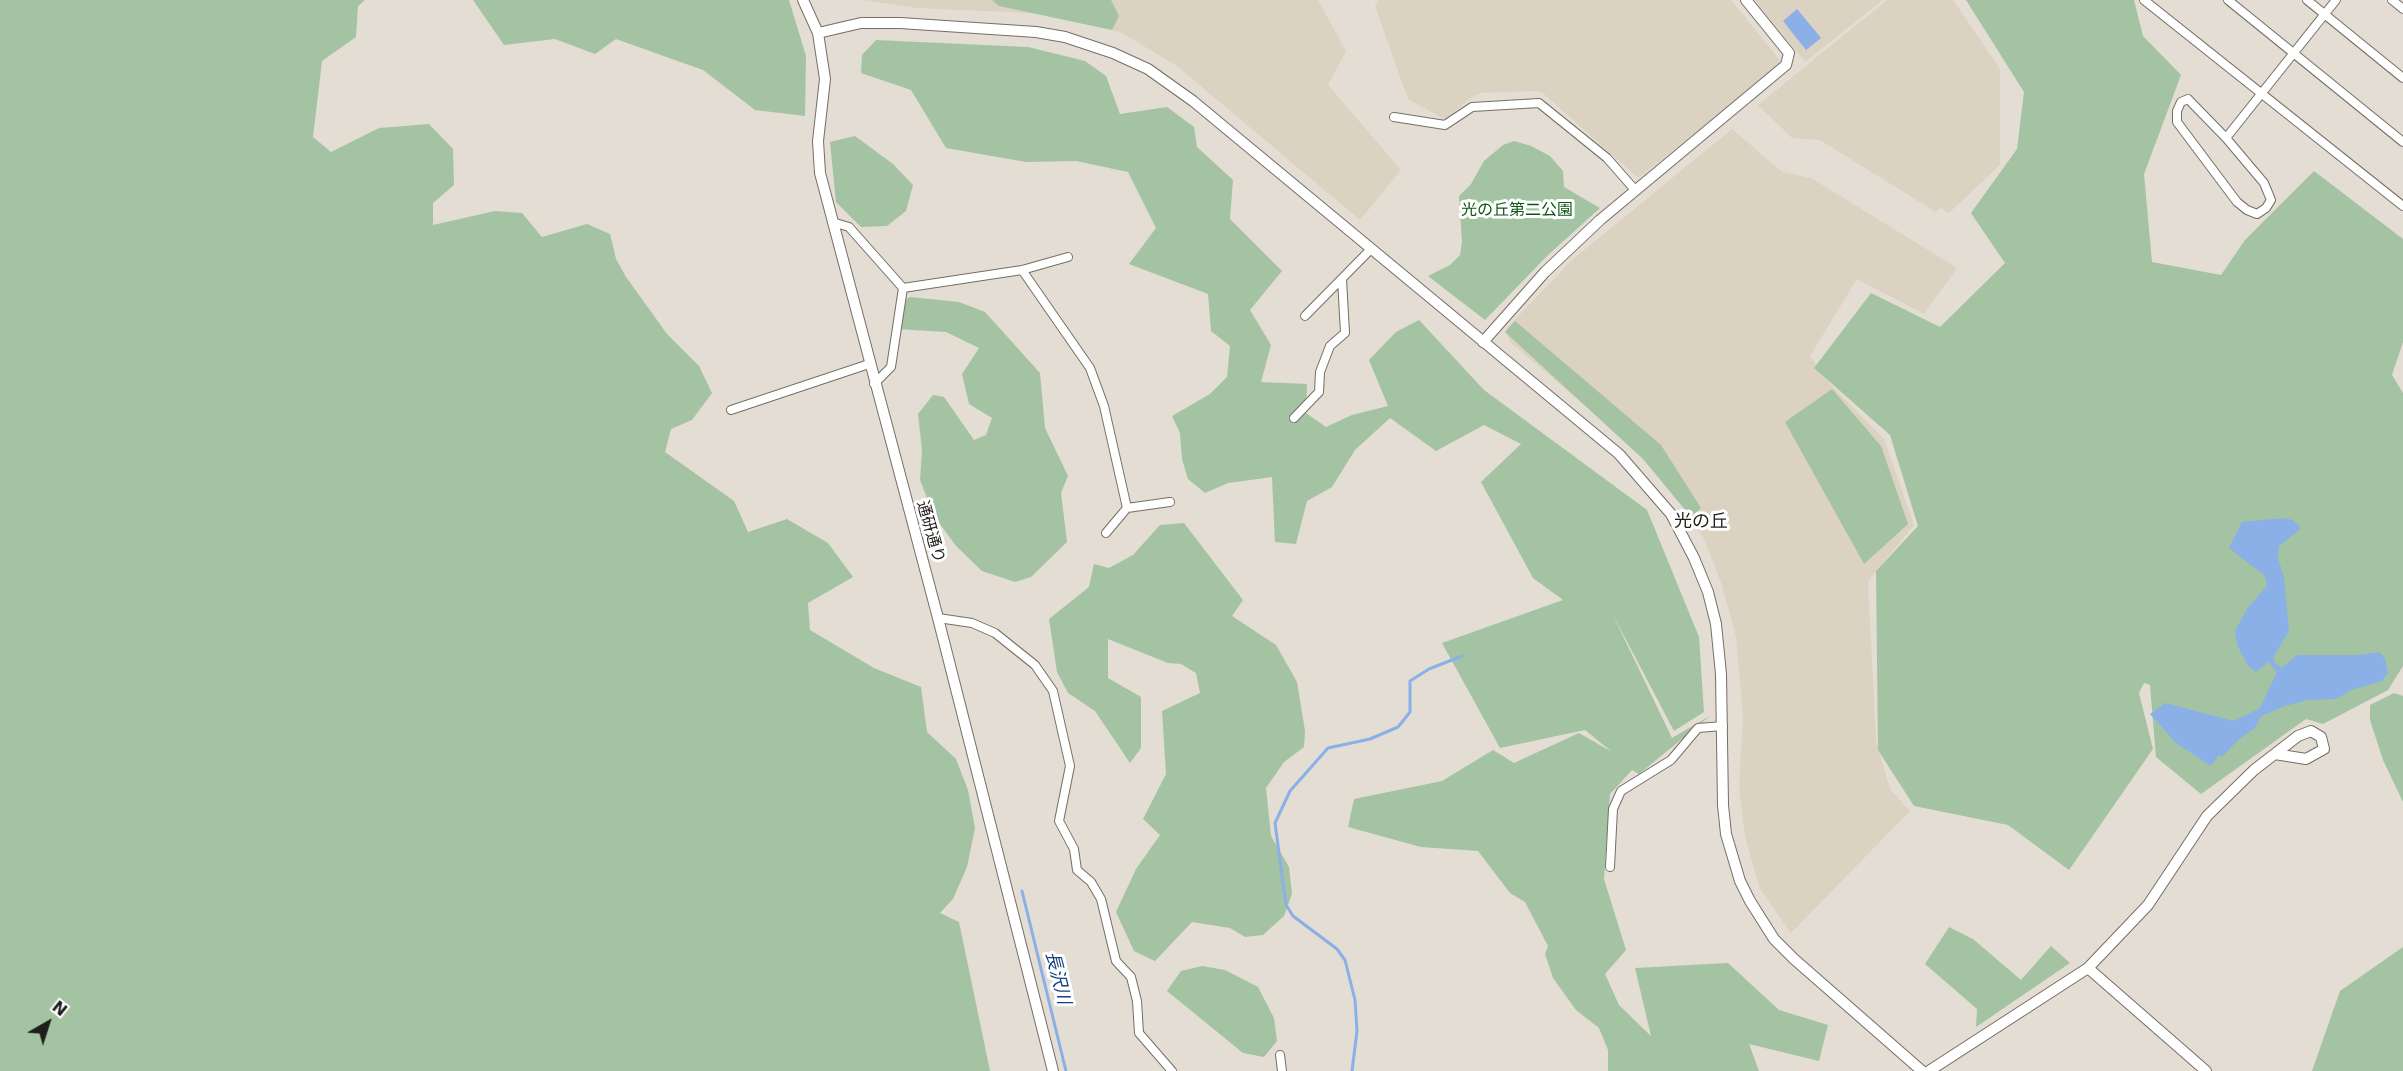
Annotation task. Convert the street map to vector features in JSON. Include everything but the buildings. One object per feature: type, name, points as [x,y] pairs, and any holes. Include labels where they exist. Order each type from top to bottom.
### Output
[{"type":"street","name":"通研通り","points":[[803,0],[818,33],[825,79],[818,159],[832,222],[938,618],[1053,1071]]},
{"type":"street","points":[[1483,342],[1545,272],[1635,190],[1785,64],[1789,53],[1746,0]]},
{"type":"street","points":[[2144,0],[2402,203]]},
{"type":"street","points":[[2228,0],[2403,142]]},
{"type":"street","points":[[2307,0],[2403,78]]},
{"type":"street","points":[[2226,138],[2336,0]]},
{"type":"street","points":[[2392,0],[2403,9]]},
{"type":"street","points":[[818,33],[861,24],[900,23],[1036,32],[1065,37],[1113,53],[1148,69],[1187,96],[1619,454],[1671,514],[1694,558],[1716,624],[1723,726],[1723,805],[1726,834],[1740,881],[1761,921],[1794,959],[1922,1071]]},
{"type":"street","points":[[2188,99],[2226,138],[2270,194],[2266,208],[2257,214],[2237,202],[2177,122],[2177,111],[2181,102],[2188,99]]},
{"type":"street","points":[[1394,117],[1445,124],[1472,107],[1539,103],[1606,158],[1635,190]]},
{"type":"street","points":[[832,222],[849,227],[903,288]]},
{"type":"street","points":[[1305,316],[1371,249]]},
{"type":"street","points":[[903,288],[1022,270],[1068,257]]},
{"type":"street","points":[[1022,270],[1090,368],[1104,406],[1127,508]]},
{"type":"street","points":[[1294,418],[1319,392],[1320,372],[1330,346],[1345,333],[1342,279]]},
{"type":"street","points":[[874,384],[891,367],[903,288]]},
{"type":"street","points":[[731,410],[869,364]]},
{"type":"street","points":[[1106,533],[1127,508],[1170,502]]},
{"type":"street","points":[[938,618],[972,623],[995,633],[1035,665],[1053,691],[1071,766],[1059,821],[1074,849],[1077,870],[1091,882],[1101,899],[1116,960],[1131,977],[1137,1001],[1139,1033],[1172,1071]]},
{"type":"street","points":[[1610,867],[1613,809],[1621,791],[1671,760],[1698,728],[1723,726]]},
{"type":"street","points":[[1929,1071],[2088,968],[2148,905],[2213,809],[2275,754]]},
{"type":"street","points":[[2088,968],[2206,1071]]},
{"type":"street","points":[[1280,1055],[1282,1071]]},
{"type":"shaded area","points":[[863,0],[1318,0],[1346,51],[1328,85],[1401,170],[1360,220],[1177,66],[1122,33],[1085,21],[1029,13],[918,8]]},
{"type":"shaded area","points":[[1378,0],[1731,0],[1779,59],[1779,66],[1638,178],[1544,94],[1537,91],[1481,93],[1470,98],[1446,120],[1408,99],[1375,6]]},
{"type":"shaded area","points":[[1755,0],[1883,0],[1805,62]]},
{"type":"shaded area","points":[[1887,0],[1953,0],[2000,69],[2000,165],[1949,213],[1940,208],[1936,212],[1820,140],[1792,138],[1758,105]]},
{"type":"shaded area","points":[[1732,129],[1782,172],[1811,178],[1957,268],[1924,314],[1857,279],[1810,356],[1829,383],[1884,439],[1914,525],[1868,581],[1876,741],[1890,789],[1910,811],[1791,933],[1760,889],[1745,837],[1739,787],[1743,716],[1736,637],[1722,585],[1704,539],[1678,495],[1648,459],[1510,342],[1506,329],[1572,260]]},
{"type":"green space","points":[[0,0],[365,0],[358,6],[356,37],[322,61],[313,137],[331,152],[379,128],[429,124],[453,149],[454,185],[433,203],[433,225],[495,211],[522,213],[542,237],[587,224],[610,234],[616,259],[626,277],[667,334],[699,366],[712,393],[692,420],[671,429],[665,452],[734,501],[748,532],[787,519],[828,543],[853,577],[808,603],[810,630],[874,668],[921,687],[927,732],[956,759],[968,790],[975,828],[967,867],[953,899],[940,913],[959,922],[990,1071],[0,1071]]},
{"type":"green space","points":[[473,0],[789,0],[806,56],[805,116],[755,110],[703,70],[616,39],[595,54],[555,39],[504,45]]},
{"type":"green space","points":[[992,0],[1111,0],[1119,16],[1112,30],[999,6]]},
{"type":"green space","points":[[1966,0],[2134,0],[2143,36],[2181,75],[2144,174],[2152,262],[2221,275],[2245,240],[2314,171],[2403,239],[2403,342],[2392,375],[2403,393],[2403,666],[2388,690],[2323,724],[2306,719],[2201,794],[2156,757],[2150,685],[2144,683],[2139,693],[2153,749],[2069,870],[2008,825],[1914,806],[1878,750],[1876,571],[1918,526],[1890,435],[1814,368],[1871,293],[1940,327],[2005,263],[1971,213],[2017,149],[2024,92]]},
{"type":"green space","points":[[876,40],[1028,47],[1085,61],[1106,76],[1120,114],[1167,107],[1194,127],[1197,147],[1233,180],[1230,219],[1282,271],[1250,310],[1271,345],[1261,382],[1307,384],[1306,413],[1326,427],[1352,415],[1388,406],[1369,360],[1396,332],[1419,320],[1484,390],[1647,510],[1699,637],[1704,712],[1674,731],[1612,613],[1672,738],[1710,716],[1639,774],[1632,770],[1610,794],[1604,879],[1626,950],[1605,974],[1619,1005],[1651,1036],[1635,968],[1728,963],[1779,1010],[1828,1025],[1819,1061],[1749,1044],[1759,1071],[1608,1071],[1608,1050],[1599,1028],[1576,1010],[1553,978],[1545,954],[1548,946],[1525,902],[1510,893],[1478,851],[1421,847],[1348,827],[1354,799],[1442,781],[1493,750],[1514,763],[1579,733],[1612,752],[1585,730],[1500,748],[1442,643],[1563,600],[1533,578],[1481,482],[1521,444],[1484,425],[1436,451],[1390,418],[1355,450],[1332,487],[1307,501],[1296,544],[1275,542],[1272,477],[1228,483],[1205,493],[1188,479],[1182,459],[1180,433],[1172,416],[1210,394],[1227,377],[1230,346],[1211,331],[1208,294],[1129,264],[1156,228],[1128,172],[1076,161],[1026,162],[946,148],[911,90],[861,73],[862,55]]},
{"type":"green space","points":[[855,136],[893,164],[913,185],[906,211],[887,226],[861,227],[836,202],[830,142]]},
{"type":"green space","name":"光の丘第二公園","points":[[1514,141],[1531,146],[1550,156],[1563,171],[1564,187],[1600,208],[1547,256],[1485,320],[1428,276],[1450,265],[1460,255],[1462,242],[1459,196],[1471,184],[1484,161],[1503,145]]},
{"type":"green space","points":[[910,297],[959,302],[985,312],[1040,373],[1045,428],[1068,476],[1061,493],[1067,542],[1031,577],[1015,582],[982,571],[956,546],[934,516],[920,480],[922,450],[918,414],[933,395],[944,397],[974,440],[986,435],[992,418],[969,404],[962,374],[979,348],[946,332],[896,329],[895,306]]},
{"type":"green space","points":[[1515,321],[1661,445],[1701,508],[1691,517],[1643,459],[1505,332]]},
{"type":"green space","points":[[1832,389],[1881,446],[1908,524],[1864,564],[1785,422]]},
{"type":"green space","points":[[1184,523],[1243,600],[1232,616],[1276,645],[1297,682],[1305,731],[1304,747],[1284,762],[1266,788],[1271,836],[1289,867],[1292,894],[1284,916],[1263,935],[1245,937],[1230,928],[1192,922],[1155,961],[1134,951],[1116,912],[1136,869],[1160,835],[1143,819],[1166,774],[1162,711],[1200,693],[1196,673],[1181,664],[1168,663],[1108,639],[1108,678],[1141,697],[1141,748],[1130,763],[1095,711],[1068,693],[1057,672],[1049,619],[1089,587],[1094,564],[1109,568],[1133,555],[1160,525]]},
{"type":"green space","points":[[2394,693],[2403,696],[2403,802],[2383,760],[2370,720],[2370,705]]},
{"type":"green space","points":[[1949,927],[1973,939],[2021,980],[2051,946],[2070,963],[1976,1027],[1977,1009],[1925,964]]},
{"type":"green space","points":[[2403,947],[2403,1071],[2312,1071],[2340,991]]},
{"type":"green space","points":[[1202,966],[1225,970],[1258,987],[1274,1018],[1277,1041],[1264,1057],[1243,1053],[1167,991],[1181,971]]},
{"type":"water","points":[[1797,9],[1821,38],[1806,50],[1783,21]]},
{"type":"water","points":[[2284,518],[2293,520],[2301,528],[2279,546],[2278,558],[2284,577],[2289,631],[2274,656],[2274,662],[2282,668],[2297,655],[2360,655],[2379,652],[2385,658],[2388,673],[2382,681],[2351,690],[2336,699],[2308,700],[2261,716],[2255,728],[2239,739],[2222,757],[2219,755],[2211,766],[2176,743],[2150,714],[2165,703],[2234,721],[2260,708],[2277,672],[2268,662],[2256,672],[2248,666],[2237,645],[2235,631],[2247,609],[2267,586],[2265,576],[2229,548],[2242,522]]},
{"type":"waterway","points":[[1352,1071],[1357,1031],[1355,1000],[1345,960],[1337,949],[1293,916],[1286,905],[1275,823],[1290,791],[1328,748],[1370,739],[1398,727],[1410,712],[1410,681],[1429,669],[1462,656]]},
{"type":"waterway","name":"長沢川","points":[[1022,891],[1066,1071]]},
{"type":"district","name":"光の丘","points":[[1701,522]]}]
